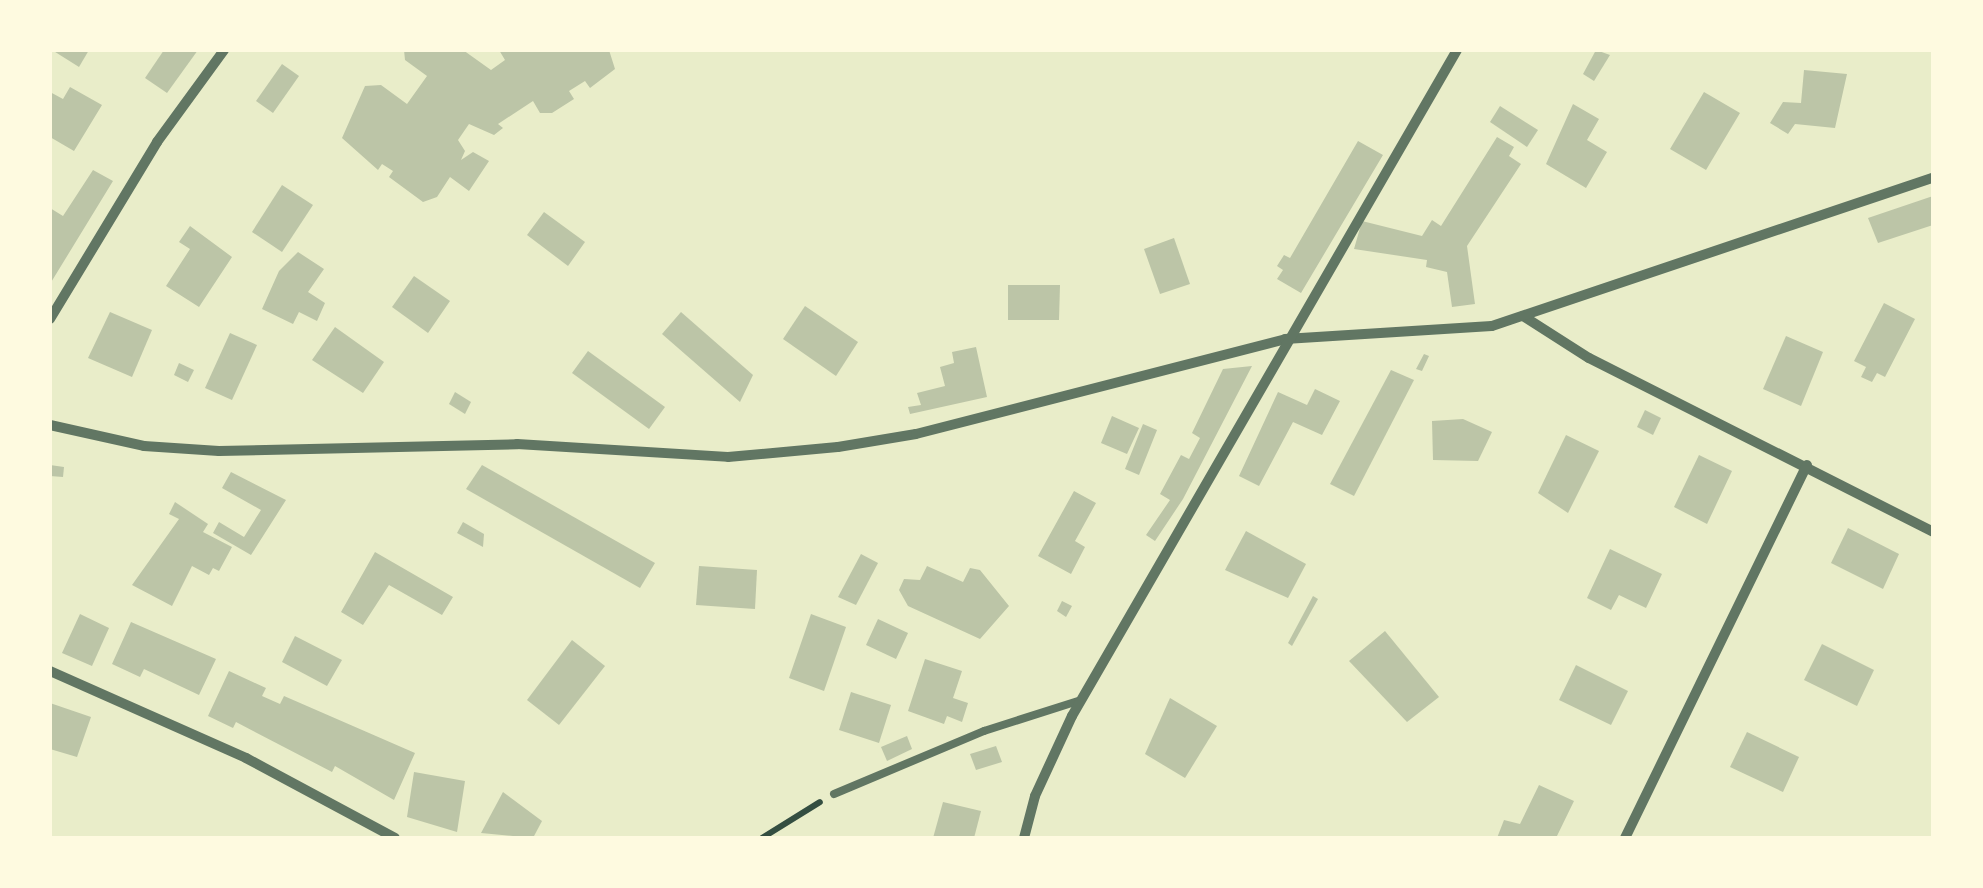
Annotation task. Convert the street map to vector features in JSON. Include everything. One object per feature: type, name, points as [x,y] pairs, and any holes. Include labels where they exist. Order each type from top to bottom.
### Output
[{"type":"street","points":[[50,319],[157,142],[224,50]]},
{"type":"street","points":[[1024,838],[1035,796],[1082,700],[1285,339],[1457,50]]},
{"type":"street","points":[[50,424],[144,446],[219,451],[517,444],[728,457],[916,434],[1285,339],[1492,326],[1933,178]]},
{"type":"street","points":[[1523,316],[1589,358],[1933,532]]},
{"type":"street","points":[[1625,838],[1807,465]]},
{"type":"street","points":[[50,671],[246,758],[395,838]]},
{"type":"lane","points":[[834,794],[984,731],[1082,700]]},
{"type":"path","points":[[762,838],[834,794]]},
{"type":"building","points":[[52,50],[89,50],[79,67]]},
{"type":"building","points":[[164,50],[198,50],[167,93],[145,78]]},
{"type":"building","points":[[404,50],[463,50],[491,70],[505,60],[499,50],[609,50],[615,69],[590,88],[585,81],[569,91],[574,99],[552,113],[540,113],[533,101],[498,124],[503,128],[494,135],[469,124],[458,140],[465,151],[461,160],[473,152],[489,161],[469,191],[450,177],[437,197],[423,202],[389,177],[393,171],[382,164],[378,170],[342,138],[365,86],[381,85],[407,104],[427,76],[405,60]]},
{"type":"building","points":[[1596,50],[1610,55],[1594,81],[1583,74]]},
{"type":"building","points":[[282,64],[299,76],[273,113],[256,101]]},
{"type":"building","points":[[1804,70],[1847,74],[1835,128],[1795,124],[1788,134],[1770,123],[1783,102],[1801,103]]},
{"type":"building","points":[[70,87],[102,105],[74,151],[50,137],[50,92],[63,99]]},
{"type":"building","points":[[1704,92],[1740,113],[1706,170],[1670,149]]},
{"type":"building","points":[[1573,104],[1599,119],[1587,140],[1607,152],[1586,188],[1546,164]]},
{"type":"building","points":[[1500,106],[1538,130],[1527,147],[1490,122]]},
{"type":"building","points":[[1497,137],[1514,147],[1509,156],[1521,164],[1467,246],[1475,304],[1452,307],[1447,272],[1426,267],[1427,260],[1354,249],[1362,221],[1422,236],[1432,220],[1441,226]]},
{"type":"building","points":[[1358,141],[1383,155],[1301,293],[1277,279],[1283,270],[1277,266],[1284,255],[1290,258]]},
{"type":"building","points":[[93,170],[113,181],[50,284],[50,208],[63,216]]},
{"type":"building","points":[[282,185],[313,205],[282,252],[252,232]]},
{"type":"building","points":[[1933,196],[1933,225],[1878,243],[1868,218]]},
{"type":"building","points":[[544,212],[585,242],[568,266],[527,235]]},
{"type":"building","points":[[190,226],[232,257],[199,307],[166,286],[190,249],[179,242]]},
{"type":"building","points":[[1174,238],[1190,284],[1160,294],[1144,249]]},
{"type":"building","points":[[298,252],[324,269],[308,292],[325,303],[317,321],[299,312],[293,324],[262,309],[279,271]]},
{"type":"building","points":[[414,276],[450,301],[428,333],[392,307]]},
{"type":"building","points":[[1008,285],[1060,285],[1059,320],[1008,320]]},
{"type":"building","points":[[1884,303],[1915,319],[1885,377],[1877,373],[1872,382],[1861,377],[1866,367],[1854,361]]},
{"type":"building","points":[[805,306],[858,342],[836,376],[783,339]]},
{"type":"building","points":[[110,312],[152,330],[132,377],[88,358]]},
{"type":"building","points":[[681,312],[753,375],[740,402],[662,334]]},
{"type":"building","points":[[335,327],[384,362],[363,393],[312,360]]},
{"type":"building","points":[[230,333],[257,345],[232,400],[205,388]]},
{"type":"building","points":[[1786,336],[1823,352],[1801,406],[1763,389]]},
{"type":"building","points":[[976,347],[987,397],[910,414],[908,407],[921,405],[917,393],[945,386],[940,367],[954,363],[952,352]]},
{"type":"building","points":[[588,351],[665,407],[649,429],[572,373]]},
{"type":"building","points":[[1424,354],[1429,356],[1422,371],[1416,369]]},
{"type":"building","points":[[179,363],[194,370],[188,382],[174,375]]},
{"type":"building","points":[[1252,366],[1183,499],[1155,541],[1146,535],[1170,500],[1160,494],[1181,455],[1189,459],[1200,438],[1192,433],[1223,369]]},
{"type":"building","points":[[1391,370],[1414,380],[1354,496],[1330,484]]},
{"type":"building","points":[[1315,389],[1340,401],[1322,435],[1293,422],[1259,486],[1239,476],[1278,392],[1307,405]]},
{"type":"building","points":[[455,392],[471,402],[465,414],[449,404]]},
{"type":"building","points":[[1645,410],[1661,418],[1653,435],[1637,427]]},
{"type":"building","points":[[1112,416],[1139,428],[1127,454],[1101,443]]},
{"type":"building","points":[[1463,419],[1492,432],[1478,461],[1433,460],[1432,421]]},
{"type":"building","points":[[1143,424],[1157,430],[1139,475],[1125,469]]},
{"type":"building","points":[[1566,435],[1599,451],[1568,513],[1538,493]]},
{"type":"building","points":[[1699,455],[1732,471],[1707,524],[1674,507]]},
{"type":"building","points":[[50,465],[64,467],[63,477],[50,476]]},
{"type":"building","points":[[482,465],[655,563],[640,588],[466,489]]},
{"type":"building","points":[[231,472],[286,500],[251,555],[213,533],[219,522],[244,537],[261,510],[222,488]]},
{"type":"building","points":[[1074,491],[1096,503],[1075,541],[1085,547],[1071,574],[1038,556]]},
{"type":"building","points":[[175,502],[208,524],[203,532],[232,547],[219,571],[213,568],[209,575],[192,566],[172,606],[132,585],[179,519],[169,514]]},
{"type":"building","points":[[463,522],[484,534],[483,547],[457,533]]},
{"type":"building","points":[[1848,528],[1899,554],[1883,589],[1831,563]]},
{"type":"building","points":[[1246,531],[1306,564],[1288,598],[1225,570]]},
{"type":"building","points":[[1610,549],[1662,574],[1646,608],[1619,595],[1611,610],[1587,598]]},
{"type":"building","points":[[375,552],[453,597],[442,615],[389,585],[363,625],[341,612]]},
{"type":"building","points":[[861,554],[878,563],[856,605],[838,597]]},
{"type":"building","points":[[699,566],[757,570],[755,609],[696,605]]},
{"type":"building","points":[[927,566],[963,582],[970,568],[980,570],[1009,606],[980,639],[908,606],[899,590],[904,579],[920,580]]},
{"type":"building","points":[[1313,596],[1318,599],[1292,646],[1288,643]]},
{"type":"building","points":[[1062,601],[1072,606],[1066,617],[1057,611]]},
{"type":"building","points":[[80,614],[109,628],[92,666],[62,653]]},
{"type":"building","points":[[811,614],[846,627],[824,691],[789,678]]},
{"type":"building","points":[[878,619],[908,633],[896,659],[866,645]]},
{"type":"building","points":[[131,622],[216,659],[199,695],[144,669],[140,677],[112,664]]},
{"type":"building","points":[[1385,631],[1439,697],[1407,722],[1349,661]]},
{"type":"building","points":[[295,636],[342,660],[327,686],[282,662]]},
{"type":"building","points":[[572,640],[605,666],[559,725],[527,700]]},
{"type":"building","points":[[1822,644],[1874,670],[1857,706],[1804,680]]},
{"type":"building","points":[[925,659],[962,671],[953,698],[968,703],[962,722],[947,716],[944,724],[908,711]]},
{"type":"building","points":[[1576,665],[1628,691],[1611,725],[1559,700]]},
{"type":"building","points":[[229,671],[266,688],[262,696],[280,704],[284,696],[415,753],[394,800],[335,766],[332,772],[236,722],[233,728],[208,716]]},
{"type":"building","points":[[851,692],[891,705],[879,743],[839,730]]},
{"type":"building","points":[[1170,698],[1217,726],[1185,778],[1145,754]]},
{"type":"building","points":[[50,703],[91,717],[77,757],[50,749]]},
{"type":"building","points":[[1747,732],[1799,757],[1783,792],[1730,767]]},
{"type":"building","points":[[907,736],[912,749],[887,761],[881,747]]},
{"type":"building","points":[[996,746],[1002,762],[976,770],[970,754]]},
{"type":"building","points":[[414,772],[465,781],[457,832],[407,817]]},
{"type":"building","points":[[1539,785],[1574,801],[1556,838],[1497,838],[1504,820],[1520,824]]},
{"type":"building","points":[[503,792],[542,821],[533,838],[481,833]]},
{"type":"building","points":[[943,802],[981,811],[974,838],[933,838]]}]
